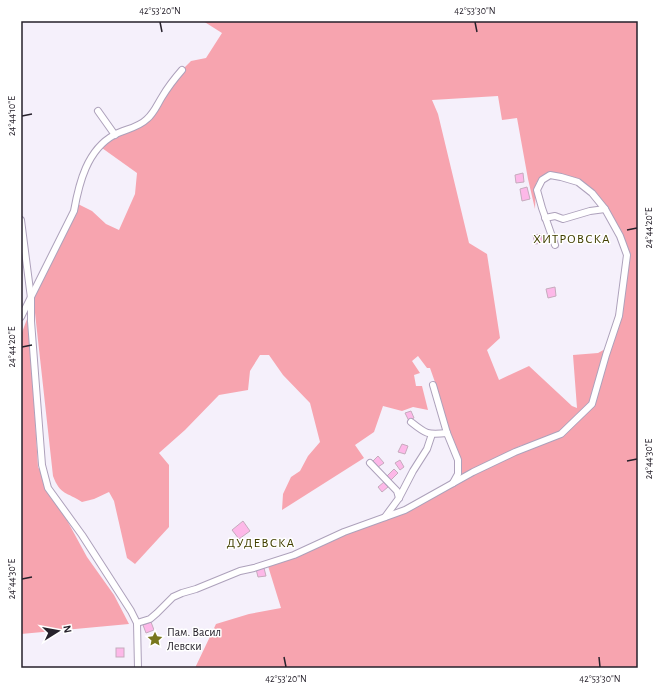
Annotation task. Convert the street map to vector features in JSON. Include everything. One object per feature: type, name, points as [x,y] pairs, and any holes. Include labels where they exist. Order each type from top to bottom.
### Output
[{"type":"street","points":[[21,317],[74,211],[79,187],[91,159],[98,148],[116,135],[137,127],[146,120],[154,112],[171,83],[182,70]]},
{"type":"street","points":[[98,111],[116,135]]},
{"type":"street","points":[[137,623],[150,619],[173,597],[182,592],[196,589],[240,571],[294,556],[344,532],[405,510],[453,483],[516,452],[561,434],[592,404],[619,316],[627,256],[620,236],[605,209],[592,193],[578,182],[561,176],[550,176],[542,180],[538,190],[545,218],[555,245]]},
{"type":"street","points":[[545,218],[555,216],[563,219],[590,210],[605,209]]},
{"type":"street","points":[[21,220],[30,298],[42,465],[48,488],[85,540],[131,611],[137,623],[138,668]]},
{"type":"street","points":[[434,385],[447,433],[458,460],[458,474],[453,483]]},
{"type":"street","points":[[411,422],[425,433],[447,433]]},
{"type":"street","points":[[385,517],[400,498],[413,471],[427,449],[432,434]]},
{"type":"street","points":[[370,463],[397,491],[400,498]]},
{"type":"shaded area","points":[[203,21],[638,21],[638,668],[195,668],[216,624],[249,614],[281,608],[268,566],[333,537],[395,515],[526,446],[522,445],[458,477],[460,461],[447,427],[436,385],[430,368],[427,368],[418,356],[412,361],[420,373],[414,375],[416,386],[422,386],[428,410],[413,407],[402,411],[383,406],[374,432],[355,445],[364,458],[282,510],[283,494],[291,477],[300,471],[308,456],[320,442],[310,403],[283,375],[269,355],[260,355],[250,371],[248,390],[219,395],[185,430],[159,453],[169,465],[169,527],[135,564],[127,558],[114,501],[109,492],[94,499],[82,502],[58,487],[53,476],[35,313],[35,293],[78,204],[92,211],[106,224],[119,230],[135,194],[137,173],[102,148],[106,143],[142,125],[157,112],[178,74],[191,61],[206,58],[222,33]],"holes":[[[498,96],[502,120],[517,118],[535,209],[536,183],[543,178],[556,176],[585,186],[612,220],[628,266],[607,348],[598,353],[573,355],[577,408],[572,406],[529,366],[499,380],[487,350],[500,338],[487,254],[469,243],[438,114],[432,100]]]},
{"type":"shaded area","points":[[27,319],[29,323],[38,467],[87,557],[114,595],[129,624],[21,634],[21,335]]},
{"type":"building","points":[[523,173],[524,182],[516,183],[515,175]]},
{"type":"building","points":[[527,187],[530,199],[522,201],[520,189]]},
{"type":"building","points":[[541,234],[543,243],[535,244],[533,235]]},
{"type":"building","points":[[555,287],[556,296],[548,298],[546,289]]},
{"type":"building","points":[[411,411],[414,418],[409,421],[405,413]]},
{"type":"building","points":[[402,444],[408,446],[405,454],[398,452]]},
{"type":"building","points":[[378,456],[384,463],[378,467],[373,461]]},
{"type":"building","points":[[400,460],[404,467],[400,470],[395,463]]},
{"type":"building","points":[[394,469],[398,473],[391,480],[387,476]]},
{"type":"building","points":[[384,482],[388,487],[382,492],[378,487]]},
{"type":"building","points":[[243,521],[250,531],[239,539],[232,530]]},
{"type":"building","points":[[264,568],[266,576],[258,577],[256,569]]},
{"type":"building","points":[[151,622],[154,630],[146,633],[143,625]]},
{"type":"building","points":[[116,648],[124,648],[124,657],[116,657]]},
{"type":"place","name":"Пам. Васил Левски","points":[[155,639]]},
{"type":"district","name":"ХИТРОВСКА","points":[[572,239]]},
{"type":"district","name":"ДУДЕВСКА","points":[[261,543]]}]
